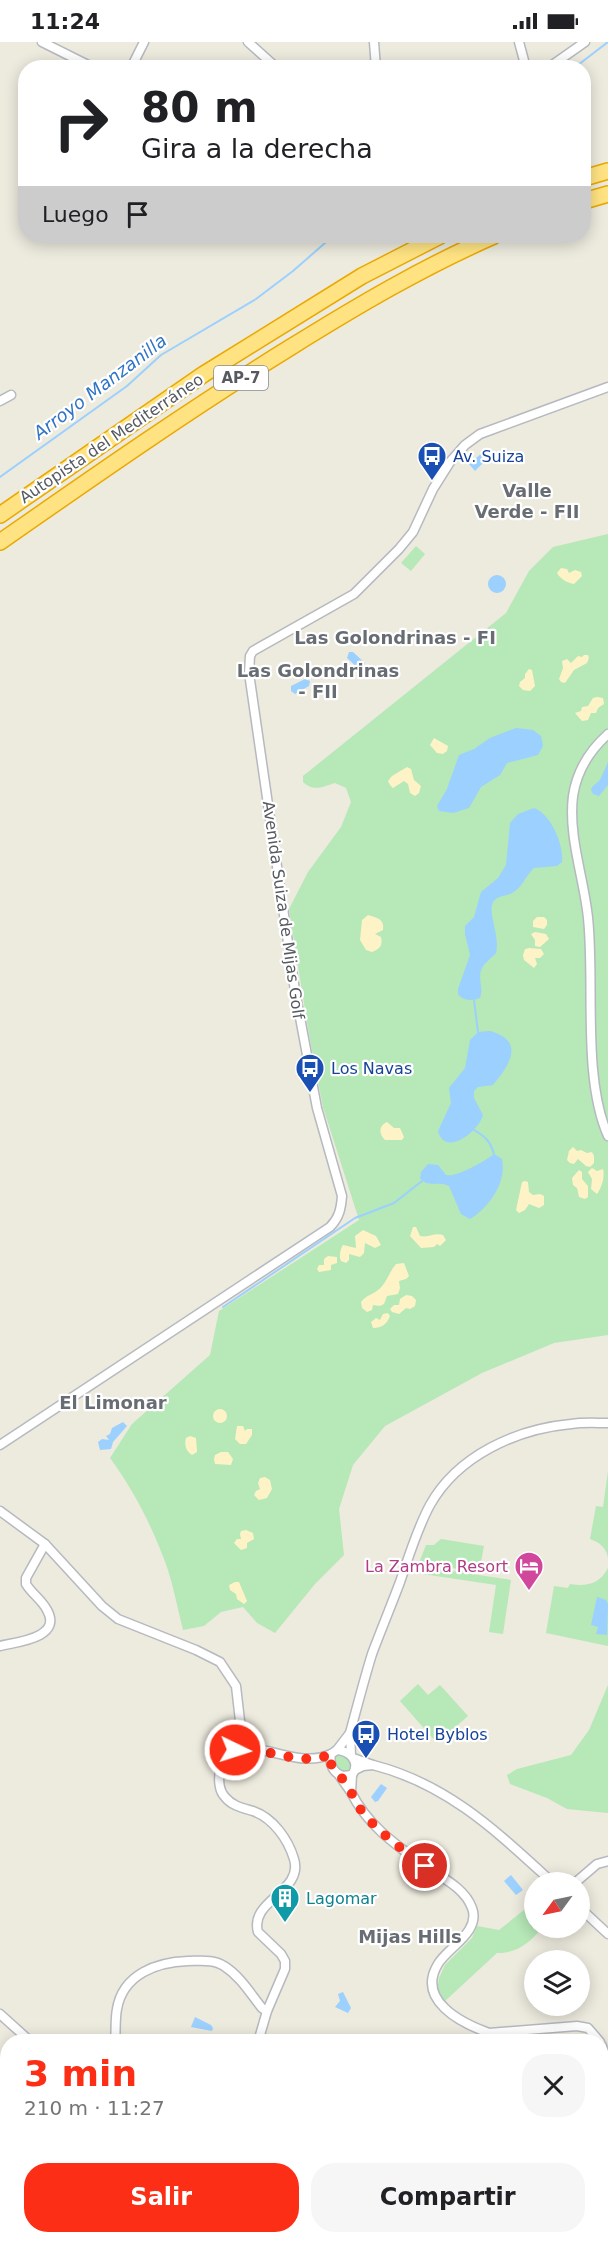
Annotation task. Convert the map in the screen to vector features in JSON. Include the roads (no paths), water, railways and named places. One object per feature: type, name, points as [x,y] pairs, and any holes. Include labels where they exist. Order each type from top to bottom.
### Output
[{"type":"highway","points":[[591,176],[608,171]]},
{"type":"highway","points":[[591,199],[608,194]]},
{"type":"highway","name":"Autopista del Mediterráneo","points":[[0,515],[204,374],[362,276],[426,243]]},
{"type":"highway","name":"Autopista del Mediterráneo","points":[[0,542],[215,394],[371,297],[478,243]]},
{"type":"street","points":[[42,42],[78,60]]},
{"type":"street","points":[[135,60],[144,42]]},
{"type":"street","points":[[248,42],[268,60]]},
{"type":"street","points":[[374,42],[375,60]]},
{"type":"street","points":[[519,42],[524,60]]},
{"type":"street","points":[[559,60],[585,42]]},
{"type":"street","name":"Avenida Suiza de Mijas Golf","points":[[0,1445],[330,1227],[337,1219],[342,1207],[342,1196],[317,1108],[295,991],[249,673],[250,656],[253,651],[354,594],[372,577],[412,532],[442,473],[465,445],[480,434],[608,387]]},
{"type":"street","points":[[0,401],[11,395]]},
{"type":"street","points":[[608,734],[588,755],[581,768],[573,798],[573,820],[590,936],[592,1031],[597,1098],[608,1136]]},
{"type":"street","points":[[351,1792],[354,1772],[350,1733],[372,1654],[412,1548],[430,1506],[443,1486],[460,1468],[507,1440],[552,1426],[574,1423],[608,1423]]},
{"type":"street","points":[[0,1511],[45,1545],[102,1606],[118,1618],[220,1662],[236,1686],[240,1721],[256,1750]]},
{"type":"street","points":[[0,1646],[26,1641],[48,1629],[49,1612],[26,1584],[45,1545]]},
{"type":"street","points":[[232,1752],[240,1721]]},
{"type":"street","points":[[350,1733],[334,1752],[331,1765],[363,1813],[398,1846],[456,1887],[472,1907],[474,1915],[467,1932],[439,1961],[432,1977],[436,1997],[443,2008],[476,2028],[489,2033],[577,2026],[588,2028],[593,2034]]},
{"type":"street","points":[[260,2034],[267,2011],[282,1977],[285,1961],[281,1954],[258,1932],[257,1918],[261,1911],[290,1883],[295,1860],[287,1843],[272,1823],[263,1815],[230,1802],[221,1793],[219,1774],[224,1760],[232,1752],[242,1749],[256,1750],[304,1758],[321,1757],[334,1752],[352,1756],[426,1783],[456,1801],[500,1834],[541,1872]]},
{"type":"street","points":[[339,1775],[346,1777],[363,1766],[373,1765]]},
{"type":"street","points":[[588,1872],[597,1864],[608,1862]]},
{"type":"street","points":[[590,1917],[608,1934]]},
{"type":"street","points":[[115,2034],[117,2008],[121,1995],[141,1972],[155,1966],[198,1961],[222,1964],[236,1974],[262,2008],[267,2011]]},
{"type":"street","points":[[0,2014],[22,2034]]},
{"type":"water","points":[[482,453],[487,459],[475,471],[469,464]]},
{"type":"water","points":[[497,575],[503,578],[506,584],[503,590],[497,593],[491,590],[488,584],[491,578]]},
{"type":"water","points":[[349,652],[353,652],[365,663],[364,669],[359,669],[347,658]]},
{"type":"water","points":[[305,679],[310,681],[309,686],[295,694],[291,691],[291,686]]},
{"type":"water","points":[[516,728],[533,730],[541,736],[543,746],[538,755],[507,763],[500,775],[481,787],[469,808],[453,813],[439,811],[437,806],[447,789],[459,755],[474,749],[490,738]]},
{"type":"water","points":[[608,762],[608,785],[599,796],[593,794],[592,787],[600,780]]},
{"type":"water","points":[[534,808],[551,823],[559,839],[562,862],[557,866],[534,868],[515,891],[493,902],[491,909],[497,940],[496,953],[482,968],[480,998],[465,999],[458,994],[458,989],[470,955],[465,926],[474,917],[481,892],[498,878],[506,865],[510,823],[518,814]]},
{"type":"water","points":[[490,1031],[501,1035],[508,1041],[511,1047],[509,1062],[493,1085],[478,1087],[474,1091],[474,1098],[483,1115],[475,1128],[462,1139],[447,1142],[442,1139],[438,1131],[451,1103],[449,1088],[465,1068],[470,1040],[478,1032]]},
{"type":"water","points":[[494,1154],[502,1159],[502,1177],[490,1201],[470,1219],[461,1214],[449,1186],[426,1183],[420,1178],[421,1172],[428,1164],[438,1165],[446,1175],[450,1175],[470,1168]]},
{"type":"water","points":[[123,1422],[127,1426],[113,1442],[111,1449],[100,1450],[98,1442],[102,1439],[109,1440],[106,1436],[110,1434],[112,1428]]},
{"type":"water","points":[[597,1597],[606,1600],[608,1604],[607,1635],[596,1634],[598,1627],[591,1625]]},
{"type":"water","points":[[381,1784],[387,1788],[375,1802],[371,1797]]},
{"type":"water","points":[[511,1875],[523,1890],[516,1895],[504,1881]]},
{"type":"water","points":[[343,1992],[351,2008],[348,2013],[335,2007],[340,2001],[338,1994]]},
{"type":"water","points":[[195,2017],[211,2025],[212,2031],[191,2027]]},
{"type":"waterway","name":"Arroyo Manzanilla","points":[[584,60],[608,42]]},
{"type":"waterway","name":"Arroyo Manzanilla","points":[[0,477],[127,386],[161,355],[256,299],[325,243]]},
{"type":"waterway","points":[[474,1000],[478,1032]]},
{"type":"waterway","points":[[474,1130],[487,1140],[494,1154]]},
{"type":"waterway","points":[[223,1307],[355,1218],[394,1203],[422,1181]]},
{"type":"place","name":"Av. Suiza","points":[[432,482]]},
{"type":"place","name":"Los Navas","points":[[310,1094]]},
{"type":"place","name":"La Zambra Resort","points":[[529,1592]]},
{"type":"place","name":"Hotel Byblos","points":[[366,1760]]},
{"type":"place","name":"Lagomar","points":[[285,1924]]},
{"type":"district","name":"Valle Verde - FII","points":[[527,501]]},
{"type":"district","name":"Las Golondrinas - FI","points":[[395,638]]},
{"type":"district","name":"Las Golondrinas - FII","points":[[318,681]]},
{"type":"district","name":"El Limonar","points":[[113,1403]]},
{"type":"district","name":"Mijas Hills","points":[[410,1937]]}]
